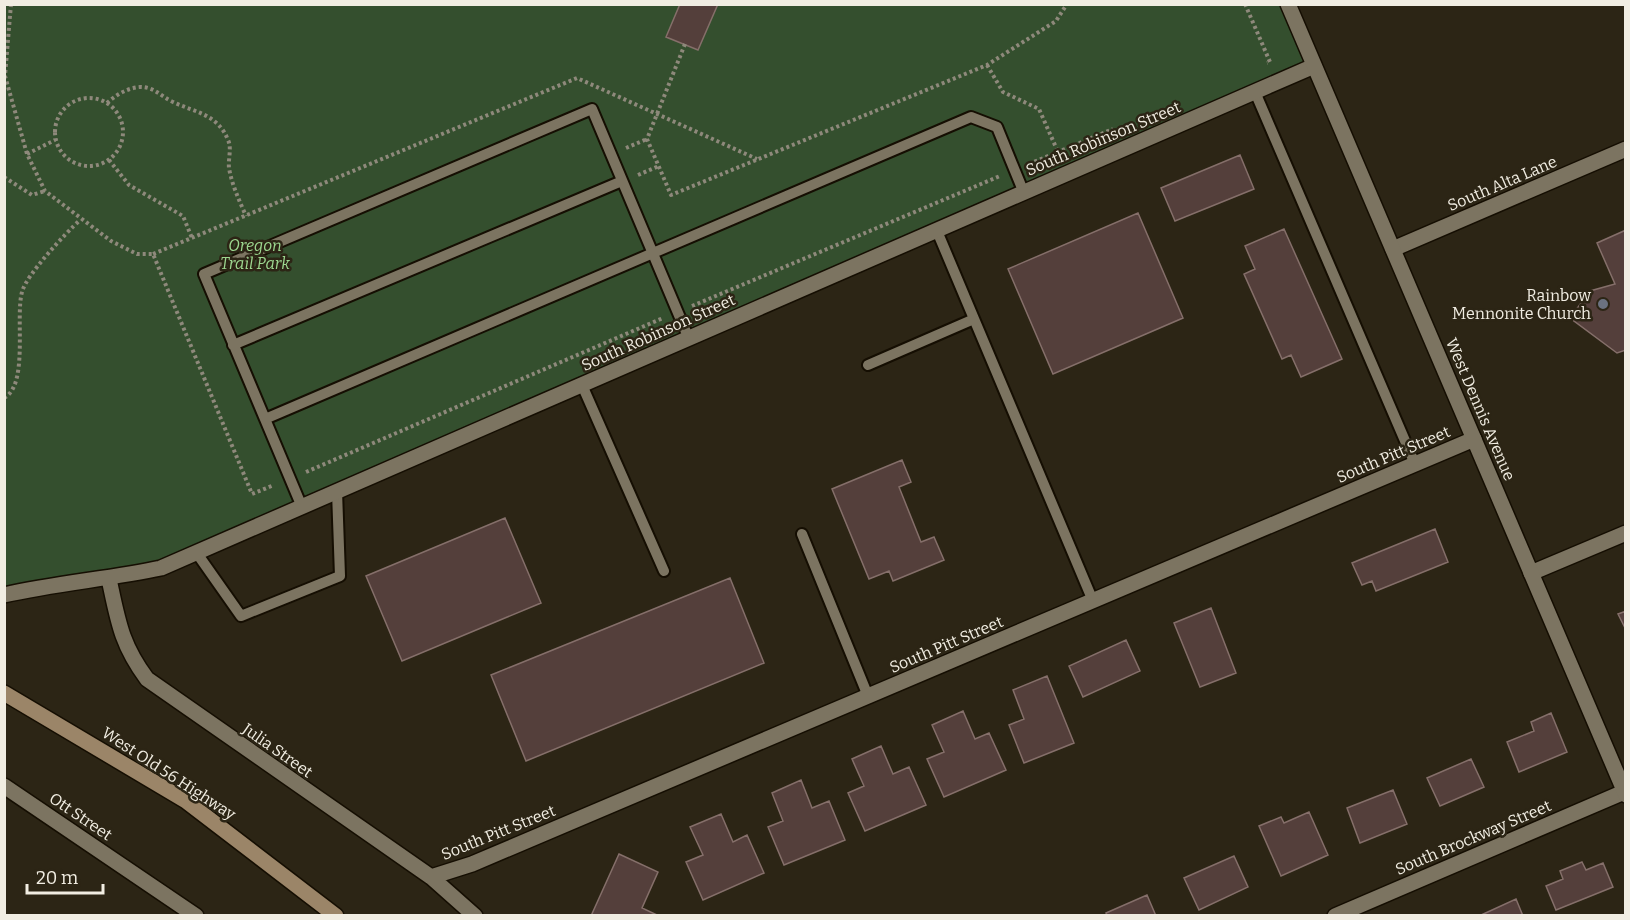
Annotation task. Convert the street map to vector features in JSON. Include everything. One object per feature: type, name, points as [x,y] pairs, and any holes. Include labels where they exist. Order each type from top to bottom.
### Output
[{"type":"main road","name":"West Old 56 Highway","points":[[4,693],[186,801],[336,915]]},
{"type":"street","name":"West Dennis Avenue","points":[[1288,4],[1625,794]]},
{"type":"street","name":"South Robinson Street","points":[[4,595],[56,584],[109,579],[161,568],[1314,66]]},
{"type":"street","name":"South Alta Lane","points":[[1392,249],[1626,149]]},
{"type":"street","name":"South Pitt Street","points":[[430,877],[472,864],[1474,439]]},
{"type":"street","points":[[1531,573],[1626,532]]},
{"type":"street","name":"Julia Street","points":[[109,579],[119,628],[129,655],[147,679],[430,877],[475,915]]},
{"type":"street","name":"Ott Street","points":[[4,786],[196,915]]},
{"type":"street","name":"South Brockway Street","points":[[1335,915],[1625,794]]},
{"type":"lane","points":[[1255,92],[1415,464]]},
{"type":"lane","points":[[302,507],[204,274],[592,109],[688,339]]},
{"type":"lane","points":[[265,419],[971,117],[997,127],[1024,193]]},
{"type":"lane","points":[[233,345],[622,181]]},
{"type":"lane","points":[[937,231],[1093,601]]},
{"type":"lane","points":[[868,365],[974,319]]},
{"type":"lane","points":[[582,385],[664,571]]},
{"type":"lane","points":[[196,552],[242,616],[340,576],[337,491]]},
{"type":"lane","points":[[802,534],[868,696]]},
{"type":"path","points":[[11,4],[5,76],[27,154],[45,191],[80,220],[111,241],[137,254],[153,254],[252,494],[1121,125]]},
{"type":"path","points":[[685,44],[647,139],[671,195],[987,64],[1056,21],[1067,4]]},
{"type":"path","points":[[1245,4],[1270,62],[1259,67]]},
{"type":"path","points":[[987,64],[1003,92],[1039,109],[1058,152]]},
{"type":"path","points":[[107,103],[118,93],[139,87],[155,89],[173,102],[193,108],[215,121],[229,141],[232,185],[246,216]]},
{"type":"path","points":[[92,97],[107,103],[118,114],[123,127],[123,139],[109,160],[98,165],[77,164],[60,151],[55,140],[56,123],[67,105],[77,99],[92,97]]},
{"type":"path","points":[[27,154],[55,140]]},
{"type":"path","points":[[109,160],[129,185],[183,216],[192,238]]},
{"type":"path","points":[[4,177],[32,195],[45,191]]},
{"type":"path","points":[[4,398],[9,396],[20,370],[18,329],[22,290],[60,240],[80,220]]},
{"type":"green space","name":"Oregon Trail Park","points":[[1288,4],[1314,66],[161,568],[5,595],[4,5]]},
{"type":"building","points":[[680,4],[718,4],[698,50],[666,37]]},
{"type":"building","points":[[1240,155],[1254,189],[1175,221],[1161,188]]},
{"type":"building","points":[[1138,213],[1183,318],[1053,374],[1008,269]]},
{"type":"building","points":[[1284,229],[1342,359],[1301,377],[1291,355],[1282,359],[1244,274],[1255,269],[1245,246]]},
{"type":"building","name":"Rainbow Mennonite Church","points":[[1626,230],[1626,350],[1617,353],[1570,318],[1590,291],[1615,284],[1597,243]]},
{"type":"building","points":[[902,460],[911,482],[899,487],[921,542],[934,537],[944,560],[893,581],[889,571],[869,579],[832,489]]},
{"type":"building","points":[[505,518],[541,603],[402,661],[366,576]]},
{"type":"building","points":[[1435,529],[1448,562],[1376,591],[1372,581],[1362,585],[1352,563]]},
{"type":"building","points":[[730,578],[764,663],[526,761],[491,675]]},
{"type":"building","points":[[1211,608],[1236,673],[1200,687],[1174,623]]},
{"type":"building","points":[[1626,611],[1626,630],[1618,614]]},
{"type":"building","points":[[1126,640],[1140,671],[1083,697],[1069,666]]},
{"type":"building","points":[[1047,676],[1074,743],[1024,763],[1009,725],[1024,719],[1013,690]]},
{"type":"building","points":[[963,711],[975,739],[989,733],[1006,770],[944,797],[927,759],[944,752],[932,725]]},
{"type":"building","points":[[1551,713],[1567,752],[1519,772],[1507,742],[1534,731],[1531,722]]},
{"type":"building","points":[[881,746],[893,774],[909,767],[926,805],[865,831],[848,793],[864,786],[852,759]]},
{"type":"building","points":[[1471,759],[1484,787],[1440,806],[1427,778]]},
{"type":"building","points":[[801,780],[812,808],[829,801],[845,840],[784,865],[768,827],[783,821],[772,793]]},
{"type":"building","points":[[1393,790],[1407,824],[1360,843],[1347,808]]},
{"type":"building","points":[[1309,812],[1328,855],[1281,876],[1259,826],[1281,817],[1284,823]]},
{"type":"building","points":[[721,814],[733,842],[747,835],[764,873],[703,900],[686,862],[703,855],[690,827]]},
{"type":"building","points":[[619,854],[658,872],[642,908],[659,916],[591,916]]},
{"type":"building","points":[[1234,856],[1248,887],[1199,910],[1184,878]]},
{"type":"building","points":[[1582,862],[1586,870],[1603,863],[1613,887],[1556,910],[1546,886],[1563,879],[1560,871]]},
{"type":"building","points":[[1147,895],[1156,916],[1107,916],[1106,913]]},
{"type":"building","points":[[1516,899],[1523,916],[1479,916]]},
{"type":"place","name":"Rainbow Mennonite Church","points":[[1603,304]]}]
